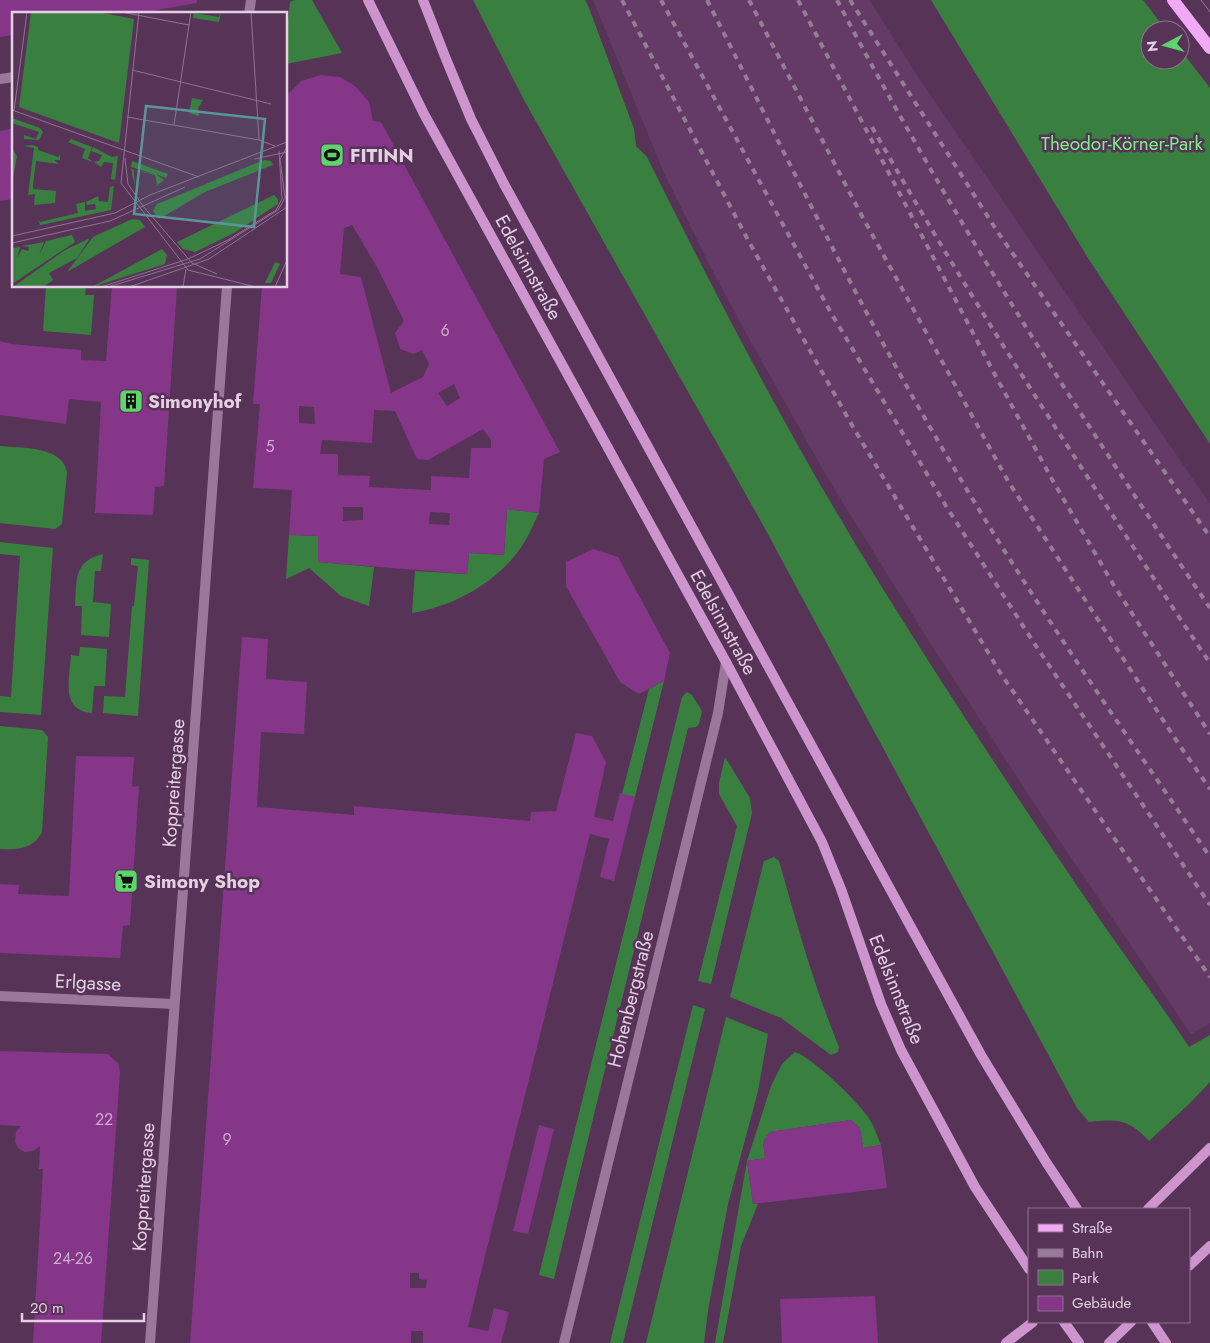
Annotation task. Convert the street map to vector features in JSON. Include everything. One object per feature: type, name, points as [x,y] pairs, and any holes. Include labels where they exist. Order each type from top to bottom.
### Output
[{"type":"main road","name":"Edelsinnstraße","points":[[368,0],[424,114],[726,662],[822,842],[841,889],[881,1004],[901,1050],[975,1187],[1028,1267]]},
{"type":"main road","name":"Edelsinnstraße","points":[[423,0],[471,119],[504,184],[981,1055],[1046,1162],[1077,1208]]},
{"type":"main road","points":[[1173,0],[1210,48]]},
{"type":"main road","points":[[1149,1208],[1210,1148]]},
{"type":"main road","points":[[1190,1265],[1210,1246]]},
{"type":"main road","points":[[1006,1343],[1032,1323]]},
{"type":"main road","points":[[1065,1323],[1079,1343]]},
{"type":"main road","points":[[1109,1343],[1130,1323]]},
{"type":"main road","points":[[1153,1323],[1166,1343]]},
{"type":"street","name":"Koppreitergasse","points":[[150,1343],[227,288]]},
{"type":"street","name":"Hohenbergstraße","points":[[564,1343],[718,712],[726,662]]},
{"type":"street","name":"Erlgasse","points":[[0,996],[174,1004]]},
{"type":"shaded area","points":[[593,0],[869,0],[923,84],[1210,504],[1210,1023],[1191,1034],[1038,809],[932,646],[830,482],[747,335],[664,173]]},
{"type":"green space","points":[[295,0],[312,0],[342,53],[288,64],[290,2]]},
{"type":"green space","points":[[473,0],[585,0],[634,129],[636,146],[647,157],[702,267],[760,376],[851,537],[1020,801],[1189,1047],[1210,1035],[1210,1082],[1149,1141],[1135,1128],[1122,1122],[1089,1122],[1077,1108],[763,525],[524,100]]},
{"type":"green space","name":"Theodor-Körner-Park","points":[[931,0],[1143,0],[1158,20],[1140,20],[1140,70],[1190,70],[1190,62],[1210,88],[1210,444],[1088,258]]},
{"type":"green space","points":[[46,288],[86,288],[85,295],[94,295],[91,335],[43,331]]},
{"type":"green space","points":[[0,446],[40,450],[50,453],[64,464],[67,473],[62,524],[55,529],[0,523]]},
{"type":"green space","points":[[507,509],[539,513],[525,541],[504,568],[491,579],[461,597],[445,604],[412,613],[415,571],[467,574],[469,553],[504,555]]},
{"type":"green space","points":[[289,535],[318,536],[318,562],[374,567],[369,606],[341,596],[309,568],[286,579]]},
{"type":"green space","points":[[0,542],[53,548],[41,715],[0,712],[0,696],[11,697],[20,556],[0,554]]},
{"type":"green space","points":[[103,554],[101,571],[95,571],[93,602],[111,604],[109,637],[81,635],[82,606],[75,606],[78,573],[86,561]]},
{"type":"green space","points":[[131,558],[149,560],[138,716],[103,713],[104,696],[125,697],[132,606],[134,606],[138,566],[131,565]]},
{"type":"green space","points":[[80,647],[107,649],[105,686],[94,686],[92,713],[82,711],[75,706],[69,692],[71,655],[79,656]]},
{"type":"green space","points":[[664,681],[635,797],[622,794],[649,689]]},
{"type":"green space","points":[[687,692],[692,695],[702,711],[699,724],[696,727],[688,728],[554,1279],[539,1275],[682,697]]},
{"type":"green space","points":[[0,726],[42,730],[48,737],[42,832],[30,845],[19,849],[0,849]]},
{"type":"green space","points":[[725,757],[750,798],[752,813],[711,984],[698,981],[737,826],[719,794],[719,783]]},
{"type":"green space","points":[[774,857],[779,861],[799,932],[839,1047],[838,1052],[831,1055],[781,1018],[730,997],[764,861]]},
{"type":"green space","points":[[693,1005],[705,1009],[623,1343],[610,1343]]},
{"type":"green space","points":[[726,1017],[768,1034],[758,1091],[728,1204],[708,1310],[704,1343],[646,1343]]},
{"type":"green space","points":[[795,1052],[823,1071],[854,1101],[870,1120],[881,1145],[863,1148],[860,1128],[851,1120],[770,1132],[763,1142],[765,1158],[747,1161],[771,1086],[782,1064]]},
{"type":"green space","points":[[747,1161],[753,1204],[758,1204],[741,1246],[723,1343],[715,1343]]},
{"type":"building","points":[[0,0],[197,0],[197,3],[145,12],[12,12],[12,35],[0,37]]},
{"type":"building","points":[[321,75],[340,77],[355,86],[369,102],[373,121],[381,122],[560,452],[544,459],[539,513],[507,509],[504,555],[469,553],[467,574],[318,562],[318,536],[289,535],[292,490],[253,488],[260,404],[253,404],[262,288],[288,288],[288,94],[301,81]],"holes":[[[352,225],[377,267],[404,321],[395,333],[400,349],[413,354],[422,350],[429,364],[423,377],[391,393],[361,277],[340,274],[344,228]],[[454,384],[460,398],[447,406],[438,393]],[[299,406],[314,407],[315,424],[299,423]],[[374,410],[395,411],[417,459],[428,460],[483,429],[491,440],[491,448],[471,448],[469,478],[431,476],[431,490],[369,487],[370,476],[338,475],[338,454],[320,454],[322,440],[372,443]],[[343,507],[363,507],[363,520],[343,521]],[[430,512],[450,513],[449,525],[429,524]]]},
{"type":"building","points":[[12,128],[12,199],[0,201],[0,131]]},
{"type":"building","name":"Simonyhof","points":[[112,288],[177,288],[164,486],[155,487],[153,515],[95,513],[101,402],[69,399],[66,424],[0,415],[0,341],[11,344],[81,350],[81,360],[106,361]]},
{"type":"building","points":[[593,549],[618,557],[670,653],[664,681],[639,694],[620,682],[566,586],[566,562]]},
{"type":"building","points":[[242,637],[268,639],[266,679],[307,682],[304,734],[261,732],[257,807],[354,815],[354,806],[530,821],[531,812],[556,811],[576,733],[592,736],[606,762],[594,817],[613,821],[620,793],[635,797],[614,881],[600,877],[609,839],[590,834],[485,1256],[468,1327],[488,1331],[494,1308],[509,1312],[501,1343],[423,1343],[423,1331],[411,1331],[411,1343],[190,1343]],"holes":[[[410,1273],[419,1273],[419,1279],[427,1280],[426,1288],[410,1288]]]},
{"type":"building","points":[[76,756],[134,757],[132,787],[139,786],[130,925],[123,926],[120,958],[0,953],[0,884],[19,885],[18,894],[69,896]]},
{"type":"building","points":[[0,1051],[108,1054],[118,1063],[120,1072],[101,1343],[33,1343],[43,1169],[39,1169],[40,1146],[33,1151],[25,1152],[19,1149],[15,1142],[16,1132],[21,1126],[0,1125]]},
{"type":"building","points":[[851,1120],[860,1128],[863,1148],[881,1145],[887,1188],[753,1204],[747,1161],[765,1158],[763,1142],[770,1132]]},
{"type":"building","points":[[539,1125],[554,1129],[528,1234],[513,1231]]},
{"type":"building","points":[[875,1296],[878,1343],[782,1343],[780,1299]]},
{"type":"tram line","points":[[1201,0],[1210,12]]},
{"type":"railway","points":[[622,0],[749,242],[853,427],[1001,674],[1210,977]]},
{"type":"railway","points":[[661,0],[830,311],[946,506],[1034,643],[1210,905]]},
{"type":"railway","points":[[707,0],[859,298],[957,473],[1017,571],[1210,857]]},
{"type":"railway","points":[[749,0],[862,216],[1008,481],[1178,743],[1210,789]]},
{"type":"railway","points":[[798,0],[994,373],[1053,481],[1113,584],[1210,734]]},
{"type":"railway","points":[[837,0],[879,78],[968,233],[1111,460],[1210,608]]},
{"type":"railway","points":[[850,0],[997,231],[1210,537]]},
{"type":"railway","points":[[872,127],[927,222],[1013,361],[1210,663]]},
{"type":"place","name":"FITINN","points":[[332,155]]},
{"type":"place","name":"Simonyhof","points":[[131,401]]},
{"type":"place","name":"Simony Shop","points":[[126,881]]}]
